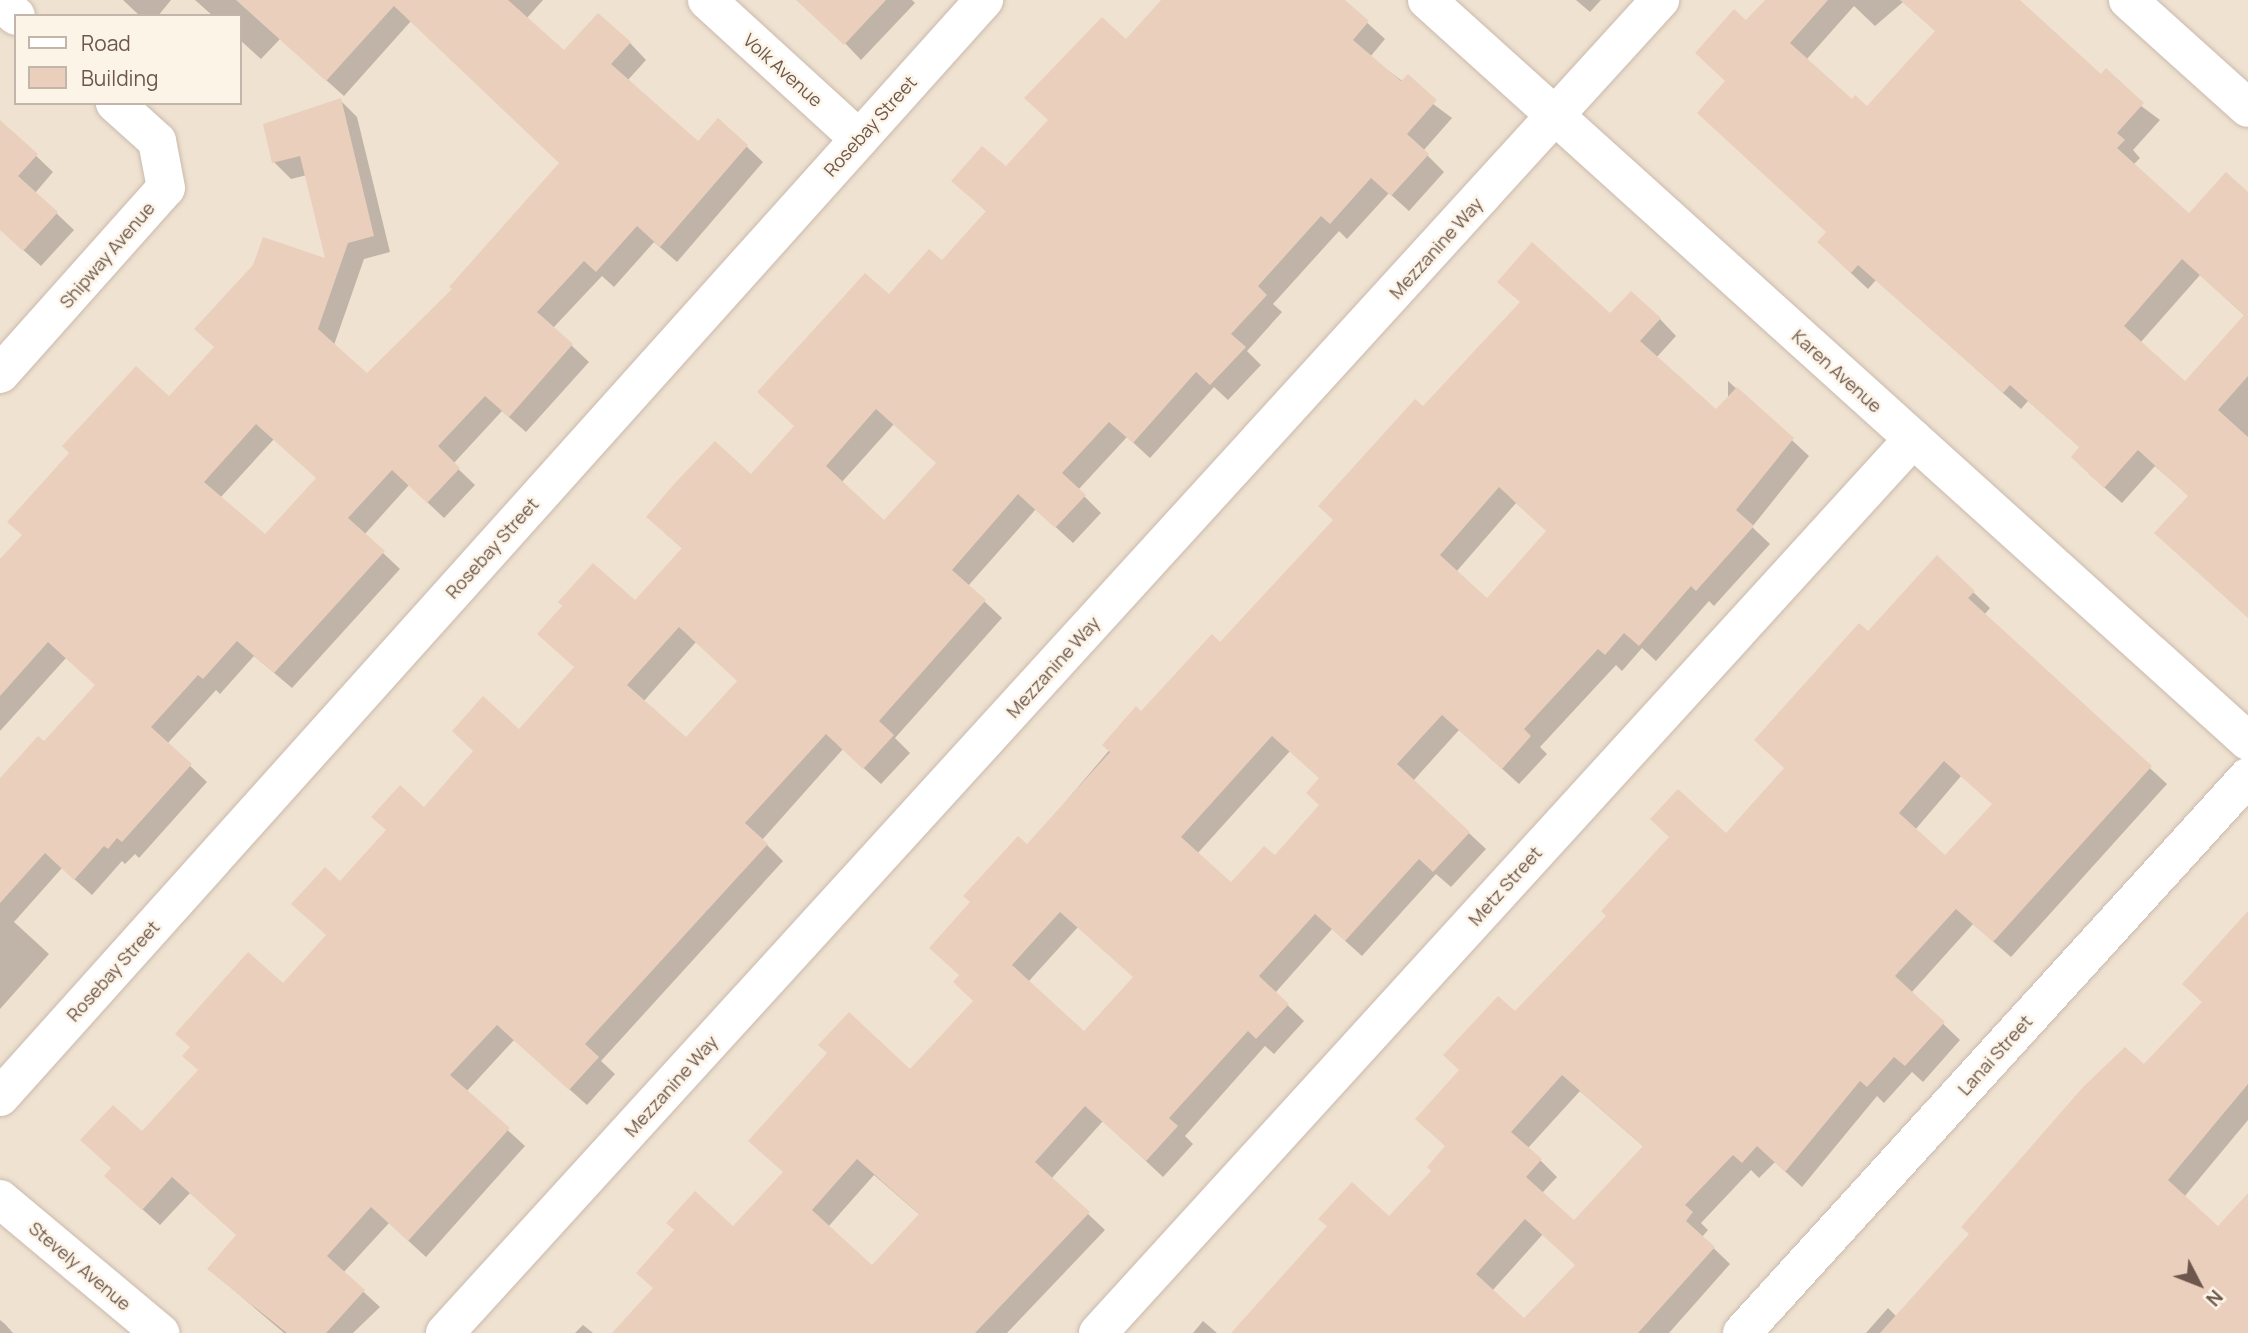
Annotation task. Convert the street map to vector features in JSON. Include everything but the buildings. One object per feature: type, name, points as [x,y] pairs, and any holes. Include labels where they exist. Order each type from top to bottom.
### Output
[{"type":"street","name":"Volk Avenue","points":[[707,0],[859,139]]},
{"type":"street","name":"Rosebay Street","points":[[0,1097],[984,0]]},
{"type":"street","name":"Karen Avenue","points":[[1427,0],[2248,741]]},
{"type":"street","name":"Mezzanine Way","points":[[445,1333],[1660,0]]},
{"type":"street","points":[[2128,0],[2248,108]]},
{"type":"street","points":[[0,2],[14,14]]},
{"type":"street","name":"Shipway Avenue","points":[[0,374],[166,188],[157,141],[117,105]]},
{"type":"street","name":"Metz Street","points":[[1098,1333],[1913,439]]},
{"type":"street","name":"Lanai Street","points":[[1742,1333],[2248,777]]},
{"type":"street","name":"Stevely Avenue","points":[[0,1199],[160,1333]]},
{"type":"shaded area","points":[[0,0],[2248,0],[2248,1333],[0,1333]]}]
